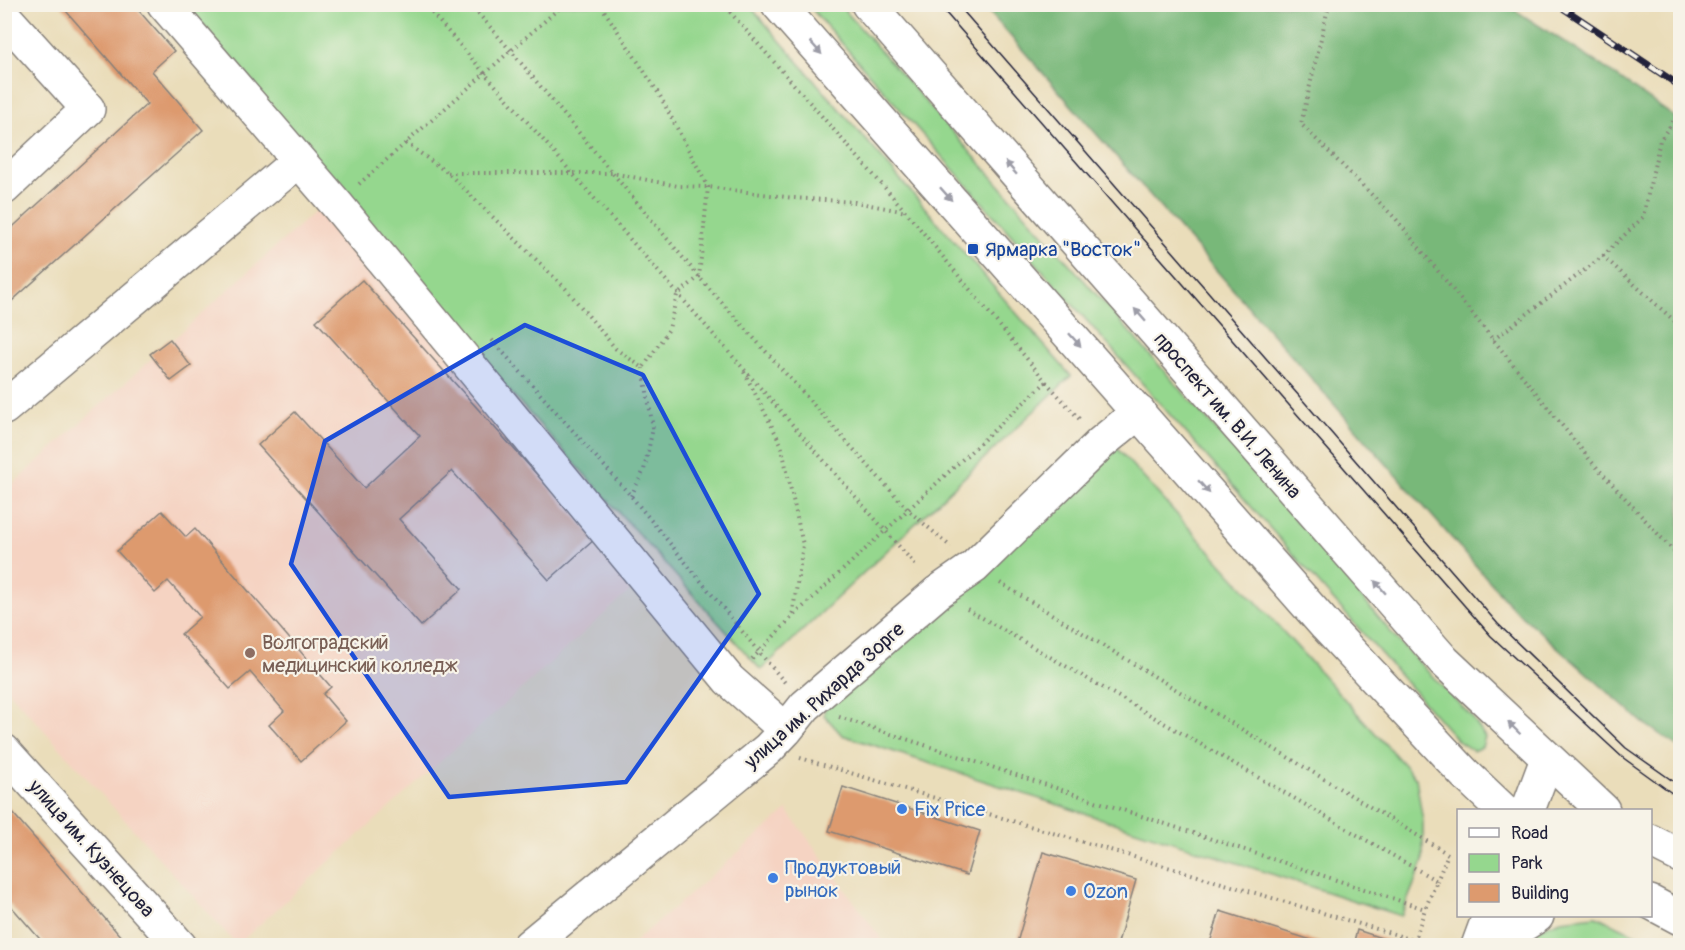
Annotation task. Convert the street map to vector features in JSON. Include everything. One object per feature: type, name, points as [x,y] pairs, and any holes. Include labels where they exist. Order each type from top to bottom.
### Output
[{"type":"street","points":[[164,4],[338,206],[729,680],[786,729]]},
{"type":"street","points":[[778,4],[1326,626],[1465,774],[1502,809]]},
{"type":"street","name":"проспект им. В.И. Ленина","points":[[868,4],[1444,661],[1603,809]]},
{"type":"street","points":[[4,16],[88,109],[4,188]]},
{"type":"street","points":[[6,402],[298,161]]},
{"type":"street","name":"улица им. Рихарда Зорге","points":[[529,945],[786,729],[938,592],[974,567],[1101,443],[1138,412]]},
{"type":"street","name":"улица им. Кузнецова","points":[[4,751],[180,945]]},
{"type":"street","points":[[1528,809],[1547,759]]},
{"type":"street","points":[[1652,842],[1680,856]]},
{"type":"street","points":[[1652,903],[1680,918]]},
{"type":"street","points":[[1478,945],[1488,917]]},
{"type":"street","points":[[1490,945],[1534,917]]},
{"type":"path","points":[[424,4],[938,592],[1437,881]]},
{"type":"path","points":[[470,4],[699,277],[908,510],[974,567],[1448,854],[1415,939]]},
{"type":"path","points":[[356,187],[564,4]]},
{"type":"path","points":[[600,4],[659,94],[708,187],[699,277],[677,295],[669,329],[643,368],[653,428],[644,470],[630,496]]},
{"type":"path","points":[[723,4],[907,213],[1046,382],[1101,443]]},
{"type":"path","points":[[1329,4],[1301,124],[1396,219],[1590,460],[1680,558]]},
{"type":"path","points":[[1493,340],[1603,256],[1643,217],[1660,140],[1680,112]]},
{"type":"path","points":[[406,143],[448,173],[566,289],[616,348],[643,368]]},
{"type":"path","points":[[448,173],[612,173],[678,186],[855,202],[907,213]]},
{"type":"path","points":[[1603,256],[1680,326]]},
{"type":"path","points":[[489,337],[630,496],[759,652],[786,729]]},
{"type":"path","points":[[741,367],[781,444],[803,545],[792,617]]},
{"type":"path","points":[[759,652],[792,617],[1046,382]]},
{"type":"path","points":[[786,729],[1425,909]]},
{"type":"path","points":[[786,729],[1434,945]]},
{"type":"highlighted area","points":[[525,325],[643,375],[759,594],[626,782],[449,797],[291,564],[325,441]]},
{"type":"shaded area","points":[[322,205],[651,572],[237,945],[5,687],[4,492]]},
{"type":"shaded area","name":"Продуктовый рынок","points":[[787,810],[886,945],[631,945]]},
{"type":"green space","points":[[171,5],[749,5],[1071,376],[761,670],[302,161]]},
{"type":"green space","points":[[808,5],[840,5],[1305,530],[1400,643],[1472,717],[1485,737],[1482,747],[1473,751],[1458,741]]},
{"type":"green space","points":[[983,5],[1507,5],[1602,66],[1680,121],[1680,748],[1642,722],[1513,608]]},
{"type":"green space","points":[[1113,444],[1416,778],[1423,822],[1423,862],[1401,916],[842,735],[824,715],[827,685]]},
{"type":"green space","points":[[1598,917],[1659,945],[1535,945],[1528,940],[1525,934],[1561,920]]},
{"type":"building","points":[[60,4],[133,4],[174,51],[152,71],[203,130],[4,308],[4,235],[147,104]]},
{"type":"building","points":[[362,280],[595,539],[549,580],[452,471],[399,519],[462,589],[421,626],[258,445],[295,412],[364,488],[420,436],[316,321]]},
{"type":"building","points":[[170,339],[191,366],[171,381],[150,354]]},
{"type":"building","name":"Волгоградский медицинский колледж","points":[[162,511],[186,537],[195,529],[331,687],[323,694],[346,721],[301,761],[269,725],[284,711],[250,672],[230,689],[181,634],[200,617],[168,581],[155,593],[117,551]]},
{"type":"building","points":[[843,787],[980,831],[967,875],[829,831]]},
{"type":"building","points":[[4,803],[129,946],[46,946],[4,899]]},
{"type":"building","points":[[1043,852],[1136,880],[1117,946],[1016,946]]},
{"type":"building","points":[[1220,911],[1327,945],[1327,946],[1209,946]]},
{"type":"building","points":[[1357,930],[1403,945],[1403,946],[1353,946]]},
{"type":"tram line","points":[[938,4],[1491,636],[1622,757],[1680,799]]},
{"type":"tram line","points":[[957,4],[1498,624],[1626,748],[1680,786]]},
{"type":"railway","points":[[1557,4],[1680,86]]},
{"type":"place","name":"Ярмарка \"Восток\"","points":[[973,249]]},
{"type":"place","name":"Волгоградский медицинский колледж","points":[[250,653]]},
{"type":"place","name":"Fix Price","points":[[902,809]]},
{"type":"place","name":"Продуктовый рынок","points":[[773,878]]},
{"type":"place","name":"Ozon","points":[[1071,891]]}]
